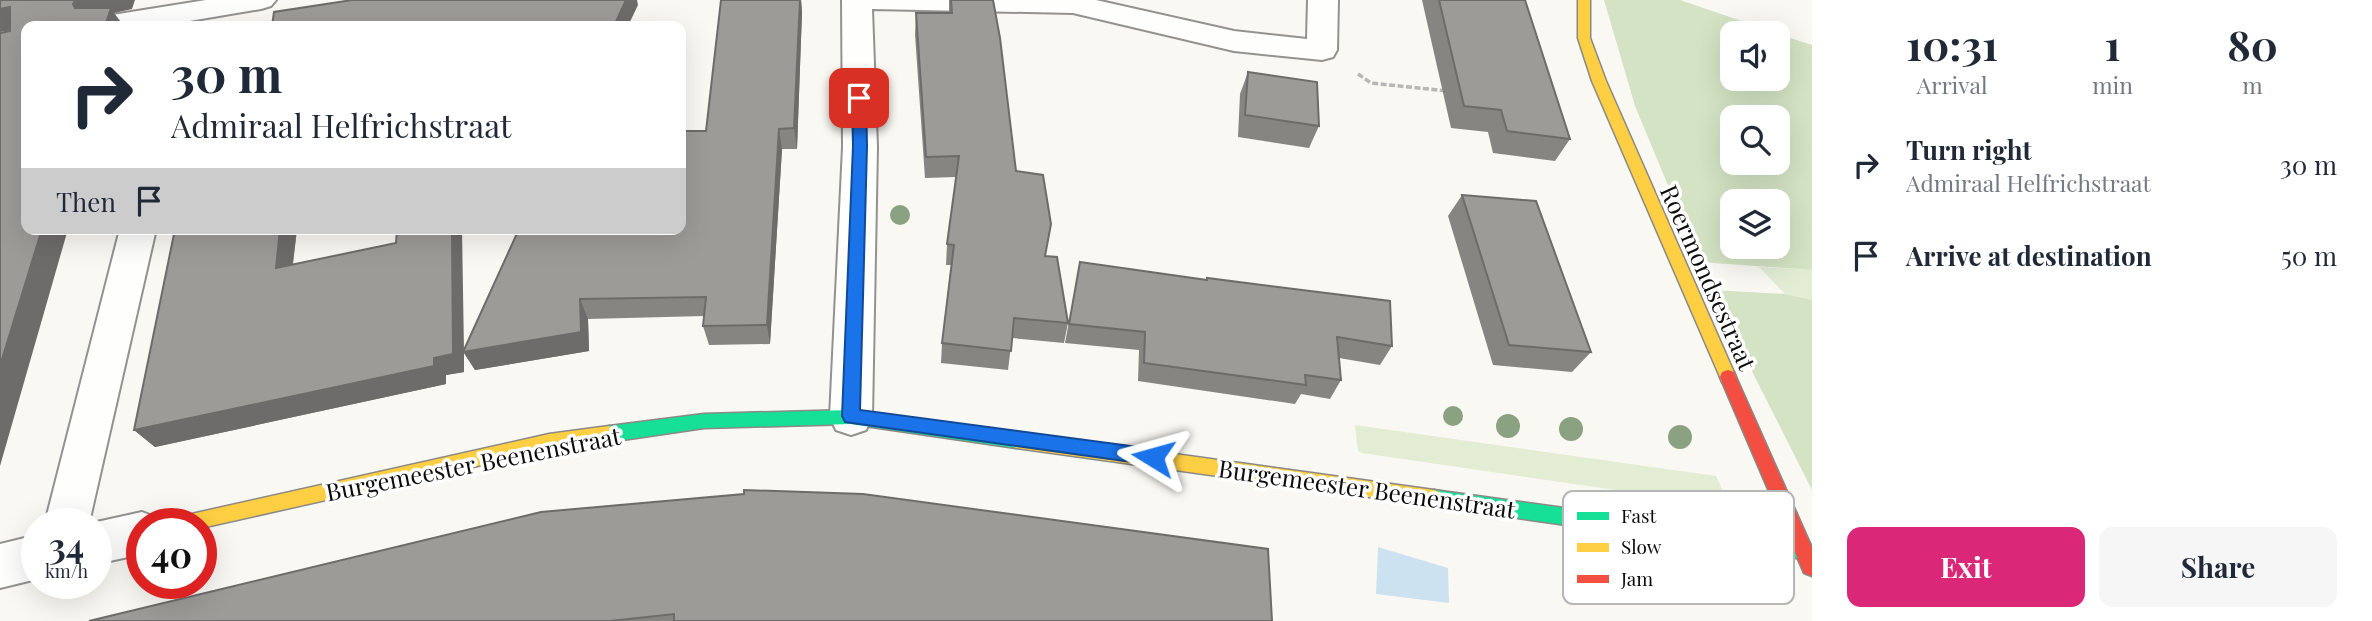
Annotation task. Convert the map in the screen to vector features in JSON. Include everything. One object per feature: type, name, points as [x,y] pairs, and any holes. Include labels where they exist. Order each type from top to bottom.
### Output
[{"type":"street","points":[[851,416],[860,146],[857,0]]},
{"type":"street","points":[[872,0],[1073,4],[1234,41],[1322,50],[1323,0]]},
{"type":"street","name":"Roermondsestraat","points":[[1584,0],[1584,38],[1599,81],[1776,491]]},
{"type":"street","points":[[139,21],[243,1]]},
{"type":"street","points":[[71,508],[137,235]]},
{"type":"street","name":"Burgemeester Beenenstraat","points":[[217,516],[549,442],[704,421],[851,416],[1563,516]]},
{"type":"street","name":"Roermondsestraat","points":[[1794,532],[1812,568]]},
{"type":"street","name":"Burgemeester Beenenstraat","points":[[1794,549],[1802,550]]},
{"type":"street","points":[[0,566],[21,561]]},
{"type":"path","points":[[1322,50],[1371,83],[1448,91]]},
{"type":"green space","points":[[1604,0],[1680,0],[1742,21],[1720,21],[1720,91],[1790,91],[1790,38],[1812,45],[1812,270],[1700,262],[1635,106]]},
{"type":"green space","points":[[1759,267],[1812,270],[1812,300],[1785,294]]},
{"type":"green space","points":[[1711,290],[1785,294],[1812,300],[1812,490]]},
{"type":"green space","points":[[1355,425],[1716,476],[1723,491],[1623,491],[1358,451]]},
{"type":"water","points":[[1378,547],[1448,568],[1449,603],[1376,594]]},
{"type":"building","points":[[0,0],[75,0],[75,8],[111,8],[107,21],[21,21],[21,235],[40,235],[0,366],[0,33],[10,31],[10,7],[0,9]]},
{"type":"building","points":[[352,0],[626,0],[616,21],[273,21],[274,12]]},
{"type":"building","points":[[721,0],[800,0],[794,128],[779,129],[767,325],[703,326],[706,297],[580,299],[581,332],[463,352],[516,235],[686,235],[686,131],[706,131]]},
{"type":"building","points":[[951,0],[993,0],[1016,171],[1043,175],[1051,224],[1045,256],[1057,257],[1068,323],[1014,318],[1011,351],[942,343],[954,245],[947,244],[959,156],[926,157],[916,13],[952,13]]},
{"type":"building","points":[[1439,0],[1525,0],[1570,139],[1507,131],[1501,110],[1464,106]]},
{"type":"building","points":[[1248,72],[1317,82],[1319,126],[1245,115]]},
{"type":"building","points":[[1462,195],[1536,201],[1591,352],[1509,345]]},
{"type":"building","points":[[174,235],[279,235],[276,268],[396,243],[397,235],[452,235],[453,354],[434,358],[434,366],[134,430]]},
{"type":"building","points":[[1080,262],[1390,301],[1392,346],[1337,337],[1341,380],[1305,375],[1306,385],[1144,363],[1145,332],[1069,324]]},
{"type":"building","points":[[744,490],[863,494],[1268,549],[1272,621],[674,621],[674,614],[610,621],[89,621],[180,599],[217,599],[217,590],[541,512],[744,494]]},
{"type":"traffic: fast","points":[[609,434],[704,421],[851,417],[1016,440]]},
{"type":"traffic: fast","points":[[1434,498],[1563,516]]},
{"type":"traffic: fast","points":[[1794,549],[1803,550]]},
{"type":"traffic: slow","points":[[1584,0],[1584,38],[1599,81],[1728,377]]},
{"type":"traffic: slow","points":[[217,516],[549,442],[609,434]]},
{"type":"traffic: slow","points":[[1016,440],[1434,498]]},
{"type":"traffic: jam","points":[[1728,377],[1778,491]]},
{"type":"traffic: jam","points":[[1794,528],[1811,567]]},
{"type":"route","points":[[859,98],[860,146],[851,416],[1153,457]]}]
